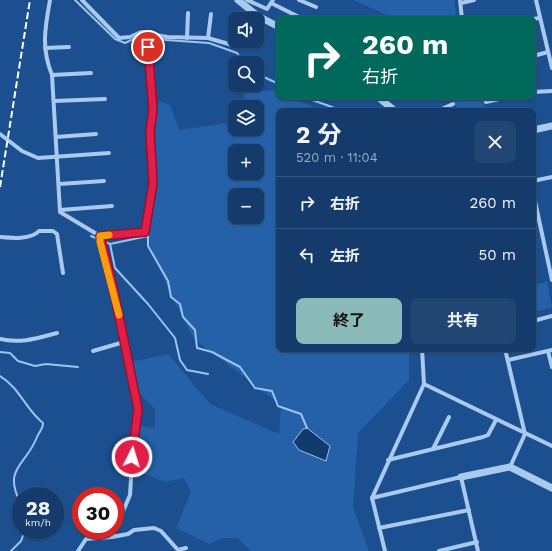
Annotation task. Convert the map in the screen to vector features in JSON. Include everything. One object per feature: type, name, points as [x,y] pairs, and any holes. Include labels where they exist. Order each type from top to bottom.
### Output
[{"type":"street","points":[[50,0],[44,32],[46,60],[52,76],[60,212],[100,236],[145,232],[153,183],[150,132],[153,110],[148,47],[136,35]]},
{"type":"street","points":[[82,0],[119,38],[123,39],[141,32],[167,37],[208,38],[228,44]]},
{"type":"street","points":[[238,0],[258,16],[276,26]]},
{"type":"street","points":[[247,0],[267,9],[272,1],[297,16]]},
{"type":"street","points":[[299,0],[316,7]]},
{"type":"street","points":[[462,16],[460,2],[474,0]]},
{"type":"street","points":[[536,0],[552,68]]},
{"type":"street","points":[[187,38],[188,13]]},
{"type":"street","points":[[208,38],[210,14]]},
{"type":"street","points":[[536,19],[540,18]]},
{"type":"street","points":[[45,48],[69,47]]},
{"type":"street","points":[[536,55],[548,52]]},
{"type":"street","points":[[52,76],[91,73]]},
{"type":"street","points":[[536,92],[552,91]]},
{"type":"street","points":[[54,101],[106,99]]},
{"type":"street","points":[[382,100],[391,108]]},
{"type":"street","points":[[485,100],[486,102],[495,100]]},
{"type":"street","points":[[444,108],[453,104]]},
{"type":"street","points":[[536,130],[551,127]]},
{"type":"street","points":[[0,134],[29,155],[38,158],[109,153]]},
{"type":"street","points":[[56,137],[96,134]]},
{"type":"street","points":[[536,180],[552,177]]},
{"type":"street","points":[[59,184],[104,181]]},
{"type":"street","points":[[60,210],[112,206]]},
{"type":"street","points":[[536,206],[552,280]]},
{"type":"street","points":[[0,237],[26,236],[37,234],[39,231],[53,231],[56,234],[63,273]]},
{"type":"street","points":[[100,236],[114,292],[138,409],[134,430],[130,495],[124,509]]},
{"type":"street","points":[[536,320],[552,316]]},
{"type":"street","points":[[0,339],[18,342],[30,341],[58,333]]},
{"type":"street","points":[[93,351],[124,342]]},
{"type":"street","points":[[508,360],[550,351],[552,367]]},
{"type":"street","points":[[385,551],[372,498],[388,460],[424,384],[422,352]]},
{"type":"street","points":[[506,352],[525,434],[510,467]]},
{"type":"street","points":[[424,384],[552,446]]},
{"type":"street","points":[[433,449],[449,417]]},
{"type":"street","points":[[388,460],[483,437],[488,435],[496,420]]},
{"type":"street","points":[[372,498],[510,467],[552,488]]},
{"type":"street","points":[[461,477],[478,551]]},
{"type":"street","points":[[379,528],[469,510]]},
{"type":"street","points":[[124,535],[134,530],[154,528],[161,532],[178,550],[186,548]]},
{"type":"street","points":[[78,551],[86,539]]},
{"type":"street","points":[[439,551],[477,542]]},
{"type":"shaded area","points":[[353,0],[454,0],[457,16],[388,16]]},
{"type":"shaded area","points":[[276,90],[276,100],[296,100],[317,108],[276,108],[276,352],[409,352],[409,380],[358,433],[353,507],[369,551],[251,551],[237,538],[223,538],[209,544],[176,528],[191,492],[184,478],[165,482],[132,469],[137,425],[155,428],[155,409],[139,393],[131,362],[168,354],[210,404],[279,434],[281,405],[194,339],[170,293],[150,247],[148,226],[153,190],[156,121],[159,101],[170,105],[179,130],[228,123],[228,136],[264,136],[264,100],[245,100],[244,92],[264,92],[264,91]]},
{"type":"shaded area","points":[[453,100],[481,100],[485,108],[457,108]]},
{"type":"shaded area","points":[[547,282],[552,308],[536,311],[536,284]]},
{"type":"shaded area","points":[[307,428],[330,446],[326,461],[299,450],[293,442],[303,429]]},
{"type":"waterway","points":[[75,0],[115,39],[125,43],[142,35],[166,40],[209,43],[237,53],[239,56]]},
{"type":"waterway","points":[[264,77],[276,83]]},
{"type":"waterway","points":[[312,100],[335,108]]},
{"type":"waterway","points":[[91,236],[110,244],[115,268],[148,304],[175,338],[180,360],[187,370],[208,374]]},
{"type":"waterway","points":[[110,244],[148,236],[148,246],[168,281],[171,297],[180,304],[183,317],[195,330],[197,348],[212,352],[240,367],[255,388],[272,391],[278,406],[301,414],[307,428]]},
{"type":"waterway","points":[[0,352],[10,353],[18,361],[35,366],[46,364],[78,367]]},
{"type":"waterway","points":[[0,376],[13,387],[32,412],[43,423],[42,429],[18,468],[15,475],[15,487]]},
{"type":"waterway","points":[[11,551],[22,539]]},
{"type":"railway","points":[[0,187],[30,0]]},
{"type":"slow traffic","points":[[109,235],[100,236],[100,242],[119,315]]},
{"type":"route","points":[[132,457],[134,430],[138,409],[114,292],[100,242],[100,236],[145,232],[153,183],[150,132],[153,110],[148,47]]}]
